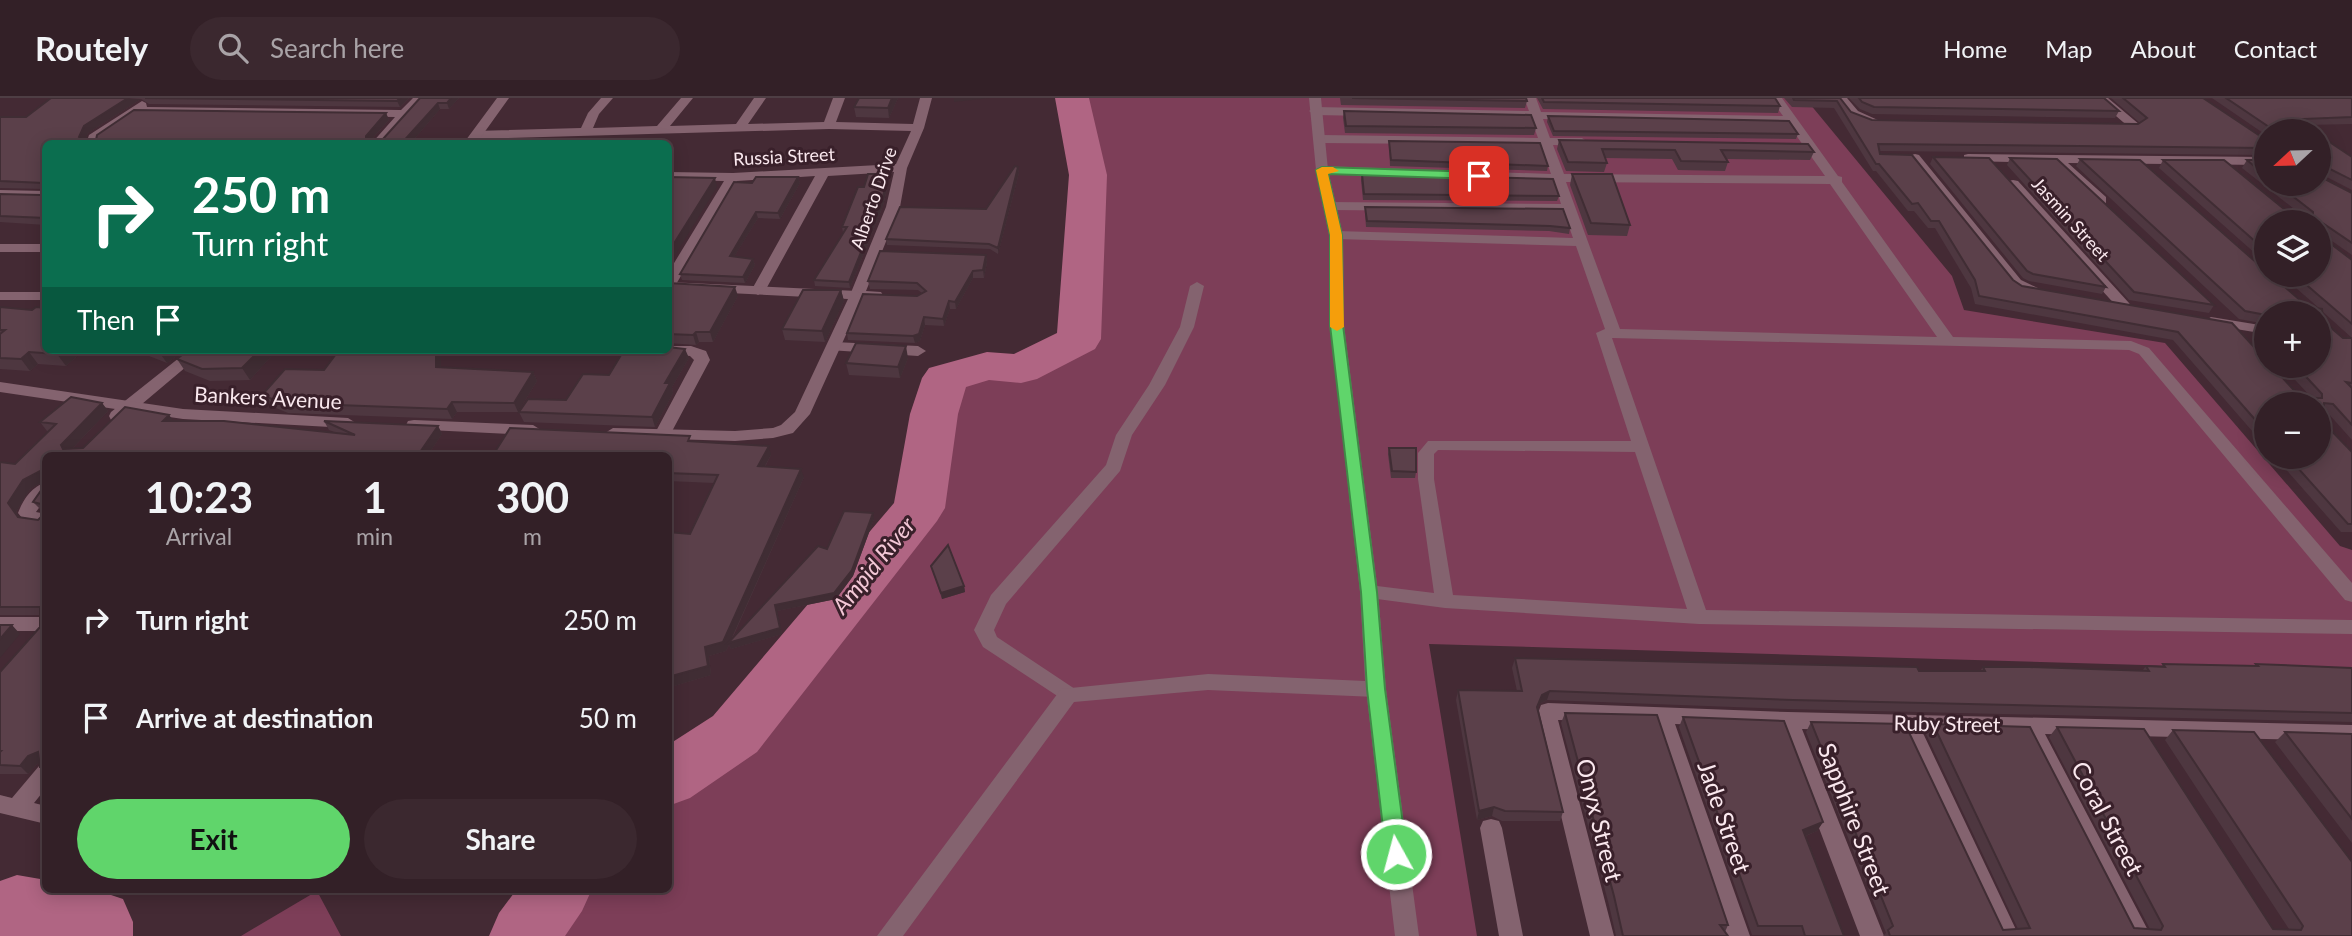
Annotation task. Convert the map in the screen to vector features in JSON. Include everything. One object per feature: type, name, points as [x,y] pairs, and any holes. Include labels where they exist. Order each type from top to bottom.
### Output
[{"type":"street","points":[[93,140],[152,98]]},
{"type":"street","points":[[381,140],[419,98]]},
{"type":"street","points":[[472,139],[503,98]]},
{"type":"street","points":[[586,130],[594,113],[607,98]]},
{"type":"street","points":[[661,129],[687,98]]},
{"type":"street","points":[[739,128],[760,98]]},
{"type":"street","points":[[829,125],[839,98]]},
{"type":"street","name":"Alberto Drive","points":[[662,435],[736,436],[787,429],[802,414],[857,295],[882,251],[901,168],[918,128],[926,98]]},
{"type":"street","points":[[1530,98],[1614,334]]},
{"type":"street","points":[[1776,98],[1809,146],[1837,180],[1948,341]]},
{"type":"street","points":[[1841,98],[1861,118],[1883,121]]},
{"type":"street","points":[[2101,98],[2135,124],[2131,127],[2117,126]]},
{"type":"street","points":[[1407,936],[1376,689],[1369,592],[1337,325],[1336,235],[1322,170],[1321,139],[1315,104],[1791,120]]},
{"type":"street","points":[[135,110],[405,114]]},
{"type":"street","points":[[472,139],[586,130],[829,125],[918,128]]},
{"type":"street","points":[[1321,139],[1600,143]]},
{"type":"street","points":[[1795,146],[1809,146]]},
{"type":"street","points":[[1916,158],[2016,283],[2040,292]]},
{"type":"street","points":[[1952,158],[2140,161],[2230,166],[2254,163]]},
{"type":"street","name":"Jasmin Street","points":[[1990,159],[2131,308],[2098,302]]},
{"type":"street","points":[[2058,160],[2116,215]]},
{"type":"street","points":[[2140,161],[2160,178]]},
{"type":"street","name":"Russia Street","points":[[672,176],[733,177],[901,168]]},
{"type":"street","points":[[1322,170],[1558,178],[1837,180]]},
{"type":"street","points":[[758,291],[824,172]]},
{"type":"street","points":[[672,279],[733,177]]},
{"type":"street","points":[[0,194],[42,195]]},
{"type":"street","points":[[1329,206],[1569,208]]},
{"type":"street","points":[[1336,235],[1582,242]]},
{"type":"street","points":[[0,248],[42,248]]},
{"type":"street","points":[[672,286],[894,296]]},
{"type":"street","points":[[1197,286],[1187,327],[1157,385],[1124,435],[1115,467],[998,600],[984,630],[989,642],[1068,695],[1208,682],[1376,689]]},
{"type":"street","points":[[0,296],[42,296]]},
{"type":"street","points":[[2213,306],[2250,343]]},
{"type":"street","points":[[2192,318],[2254,328]]},
{"type":"street","points":[[1699,617],[1603,333],[2131,345],[2144,351],[2352,595]]},
{"type":"street","points":[[834,346],[918,351]]},
{"type":"street","points":[[597,432],[662,435],[702,360],[701,354],[672,350]]},
{"type":"street","points":[[107,426],[126,407],[193,354]]},
{"type":"street","name":"Bankers Avenue","points":[[0,387],[52,393],[126,407],[222,418],[361,423]]},
{"type":"street","points":[[403,425],[555,431]]},
{"type":"street","points":[[1446,601],[1426,479],[1426,453],[1434,445],[1642,447]]},
{"type":"street","points":[[42,492],[32,502],[27,513],[32,519],[42,520]]},
{"type":"street","points":[[1369,592],[1446,601],[1699,617],[2352,627]]},
{"type":"street","points":[[0,624],[42,624]]},
{"type":"street","points":[[26,644],[42,626]]},
{"type":"street","points":[[888,936],[1068,695]]},
{"type":"street","name":"Ruby Street","points":[[1547,716],[1548,711],[1552,710],[1788,720],[2352,733]]},
{"type":"street","name":"Jade Street","points":[[1662,715],[1738,936]]},
{"type":"street","name":"Onyx Street","points":[[1547,716],[1602,936]]},
{"type":"street","name":"Sapphire Street","points":[[1788,720],[1872,936]]},
{"type":"street","points":[[1907,722],[2007,936]]},
{"type":"street","name":"Coral Street","points":[[2029,724],[2140,936]]},
{"type":"street","points":[[2143,727],[2158,751]]},
{"type":"street","points":[[2251,730],[2267,751]]},
{"type":"street","points":[[8,806],[42,776]]},
{"type":"street","points":[[8,806],[42,814]]},
{"type":"street","points":[[1491,828],[1511,936]]},
{"type":"shaded area","points":[[1072,98],[1805,98],[1952,276],[1964,310],[2165,343],[2254,446],[2254,469],[2274,469],[2340,546],[2352,550],[2352,671],[1429,644],[1477,936],[524,936],[555,893],[672,893],[672,777],[735,734],[919,508],[934,414],[945,378],[987,366],[1021,368],[1079,339],[1088,175]]},
{"type":"shaded area","points":[[314,893],[318,893],[341,936],[241,936]]},
{"type":"shaded area","points":[[17,906],[98,922],[98,936],[0,936],[0,916]]},
{"type":"building","points":[[51,98],[128,98],[84,126],[79,137],[82,140],[42,140],[42,183],[0,181],[0,117],[26,117]]},
{"type":"building","points":[[145,98],[400,98],[397,101]]},
{"type":"building","points":[[420,98],[451,98],[447,103],[438,103],[405,140],[96,140],[97,135],[134,110],[386,113],[366,136],[366,139],[383,139]]},
{"type":"building","points":[[859,98],[892,98],[888,108],[854,107]]},
{"type":"building","points":[[1352,98],[1526,98],[1527,101]]},
{"type":"building","points":[[1542,98],[1775,98],[1780,106],[1544,102]]},
{"type":"building","points":[[1793,98],[1840,98],[1851,112],[1872,120],[2138,124],[2147,118],[2123,98],[2203,98],[2254,132],[2254,148],[1878,144],[1880,154],[1912,155],[2013,280],[2022,286],[2232,323],[2254,347],[2254,378],[2283,378],[2296,392],[2254,392],[2254,418],[2178,332],[1979,296],[1975,280],[1939,221],[1931,221],[1918,203],[1912,204],[1879,164],[1876,164],[1837,101]]},
{"type":"building","points":[[1859,98],[2104,98],[2119,111],[1874,107]]},
{"type":"building","points":[[2226,98],[2352,98],[2352,117],[2257,119]]},
{"type":"building","points":[[1344,111],[1531,115],[1536,128],[1346,126]]},
{"type":"building","points":[[1548,116],[1789,121],[1798,134],[1554,131]]},
{"type":"building","points":[[1559,140],[1808,144],[1814,152],[1721,150],[1728,162],[1681,161],[1675,150],[1602,149],[1607,163],[1568,162]]},
{"type":"building","points":[[1389,141],[1540,143],[1548,166],[1391,160]]},
{"type":"building","points":[[2331,143],[2352,157],[2352,180],[2331,170]]},
{"type":"building","points":[[1933,157],[1989,158],[2106,287],[2027,271]]},
{"type":"building","points":[[2010,158],[2057,159],[2214,305],[2134,292]]},
{"type":"building","points":[[2080,159],[2140,160],[2254,260],[2254,287],[2285,287],[2301,301],[2254,301],[2254,313],[2245,311]]},
{"type":"building","points":[[2163,160],[2224,160],[2254,184],[2254,196],[2268,196],[2285,210],[2254,210],[2254,240]]},
{"type":"building","points":[[1015,166],[1018,167],[998,248],[989,244],[886,239],[900,207],[986,209]]},
{"type":"building","points":[[868,174],[889,174],[882,200],[849,282],[814,280],[847,227],[842,227],[858,187],[864,187]]},
{"type":"building","points":[[1362,174],[1553,179],[1559,196],[1364,194]]},
{"type":"building","points":[[1572,174],[1612,174],[1630,225],[1591,223]]},
{"type":"building","points":[[672,177],[715,178],[672,247]]},
{"type":"building","points":[[756,177],[798,177],[778,213],[756,212],[730,256],[753,259],[743,277],[680,274],[734,182],[752,183]]},
{"type":"building","points":[[2331,182],[2352,193],[2352,243],[2331,229],[2331,210],[2310,210],[2292,196],[2331,196]]},
{"type":"building","points":[[0,194],[41,195],[42,218],[0,216]]},
{"type":"building","points":[[1365,207],[1563,209],[1570,228],[1367,221]]},
{"type":"building","points":[[2331,244],[2352,260],[2352,324],[2331,306],[2331,301],[2325,301],[2309,287],[2331,287]]},
{"type":"building","points":[[880,251],[986,255],[983,270],[973,271],[955,302],[949,301],[943,319],[924,317],[919,334],[847,333],[863,294],[917,296],[926,291],[917,283],[868,281]]},
{"type":"building","points":[[672,283],[735,287],[710,332],[696,332],[693,335],[672,334]]},
{"type":"building","points":[[803,290],[841,290],[822,331],[782,329]]},
{"type":"building","points":[[0,307],[32,310],[42,308],[42,353],[29,352],[21,359],[0,358],[0,334],[5,330],[0,330]]},
{"type":"building","points":[[2331,328],[2343,338],[2352,338],[2352,383],[2346,382],[2352,388],[2352,425],[2333,404],[2331,392],[2320,392],[2307,378],[2331,378]]},
{"type":"building","points":[[856,343],[906,346],[898,367],[846,363]]},
{"type":"building","points":[[672,347],[685,349],[665,383],[670,383],[652,417],[519,412],[528,399],[566,400],[583,374],[609,375],[622,354],[672,354]]},
{"type":"building","points":[[183,354],[256,354],[242,368],[202,369],[177,359]]},
{"type":"building","points":[[336,354],[436,354],[436,367],[533,372],[514,403],[452,402],[447,409],[282,403],[262,395],[285,369],[324,370]]},
{"type":"building","points":[[71,397],[102,403],[61,445],[63,449],[83,448],[125,407],[169,415],[163,421],[224,421],[355,435],[324,421],[438,426],[420,452],[42,452],[42,489],[42,767],[38,752],[28,756],[20,766],[0,765],[0,672],[40,627],[40,607],[0,607],[0,462],[15,464],[56,424],[40,422]],"holes":[[[40,471],[42,489],[33,502],[41,504],[41,517],[38,520],[18,517],[8,503],[23,480]]]},
{"type":"building","points":[[510,428],[690,436],[688,441],[769,446],[758,466],[801,469],[723,642],[705,647],[708,666],[672,676],[672,532],[690,534],[718,475],[672,473],[672,452],[495,452]]},
{"type":"building","points":[[2331,430],[2352,452],[2352,524],[2348,524],[2299,469],[2331,469]]},
{"type":"building","points":[[1389,448],[1416,448],[1416,472],[1392,471]]},
{"type":"building","points":[[844,511],[873,513],[852,570],[834,593],[775,605],[780,628],[728,643],[818,546],[827,549]]},
{"type":"building","points":[[948,545],[964,586],[941,593],[931,566]]},
{"type":"building","points":[[0,625],[12,625],[0,639]]},
{"type":"building","points":[[1515,658],[1917,667],[1919,671],[1985,671],[1983,667],[2029,667],[2149,671],[2146,666],[2165,667],[2163,664],[2352,668],[2352,713],[1793,700],[1550,691],[1542,695],[1537,707],[1563,812],[1505,811],[1494,807],[1479,811],[1458,690],[1522,691]]},
{"type":"building","points":[[1565,713],[1657,715],[1728,925],[1720,925],[1728,936],[1623,936]]},
{"type":"building","points":[[1683,717],[1784,721],[1823,822],[1803,830],[1844,936],[1805,936],[1802,926],[1758,926]]},
{"type":"building","points":[[1811,722],[1905,724],[2003,930],[2030,928],[1933,724],[2030,727],[2134,928],[2161,930],[2163,926],[2057,727],[2144,729],[2273,929],[2301,930],[2303,926],[2173,730],[2254,732],[2352,862],[2352,936],[1890,936],[1888,930],[1893,926]]},
{"type":"building","points":[[2285,732],[2352,734],[2352,819]]},
{"type":"waterway","name":"Ampid River","points":[[672,776],[735,734],[919,508],[934,414],[945,378],[987,366],[1021,369],[1079,339],[1088,175],[1072,98]]},
{"type":"waterway","name":"Ampid River","points":[[524,936],[555,893]]},
{"type":"waterway","points":[[0,916],[17,906],[98,922],[98,936]]},
{"type":"slow traffic","points":[[1333,171],[1322,170],[1336,235],[1337,327]]},
{"type":"route","points":[[1396,854],[1376,689],[1369,592],[1337,325],[1336,235],[1322,170],[1479,176]]}]
